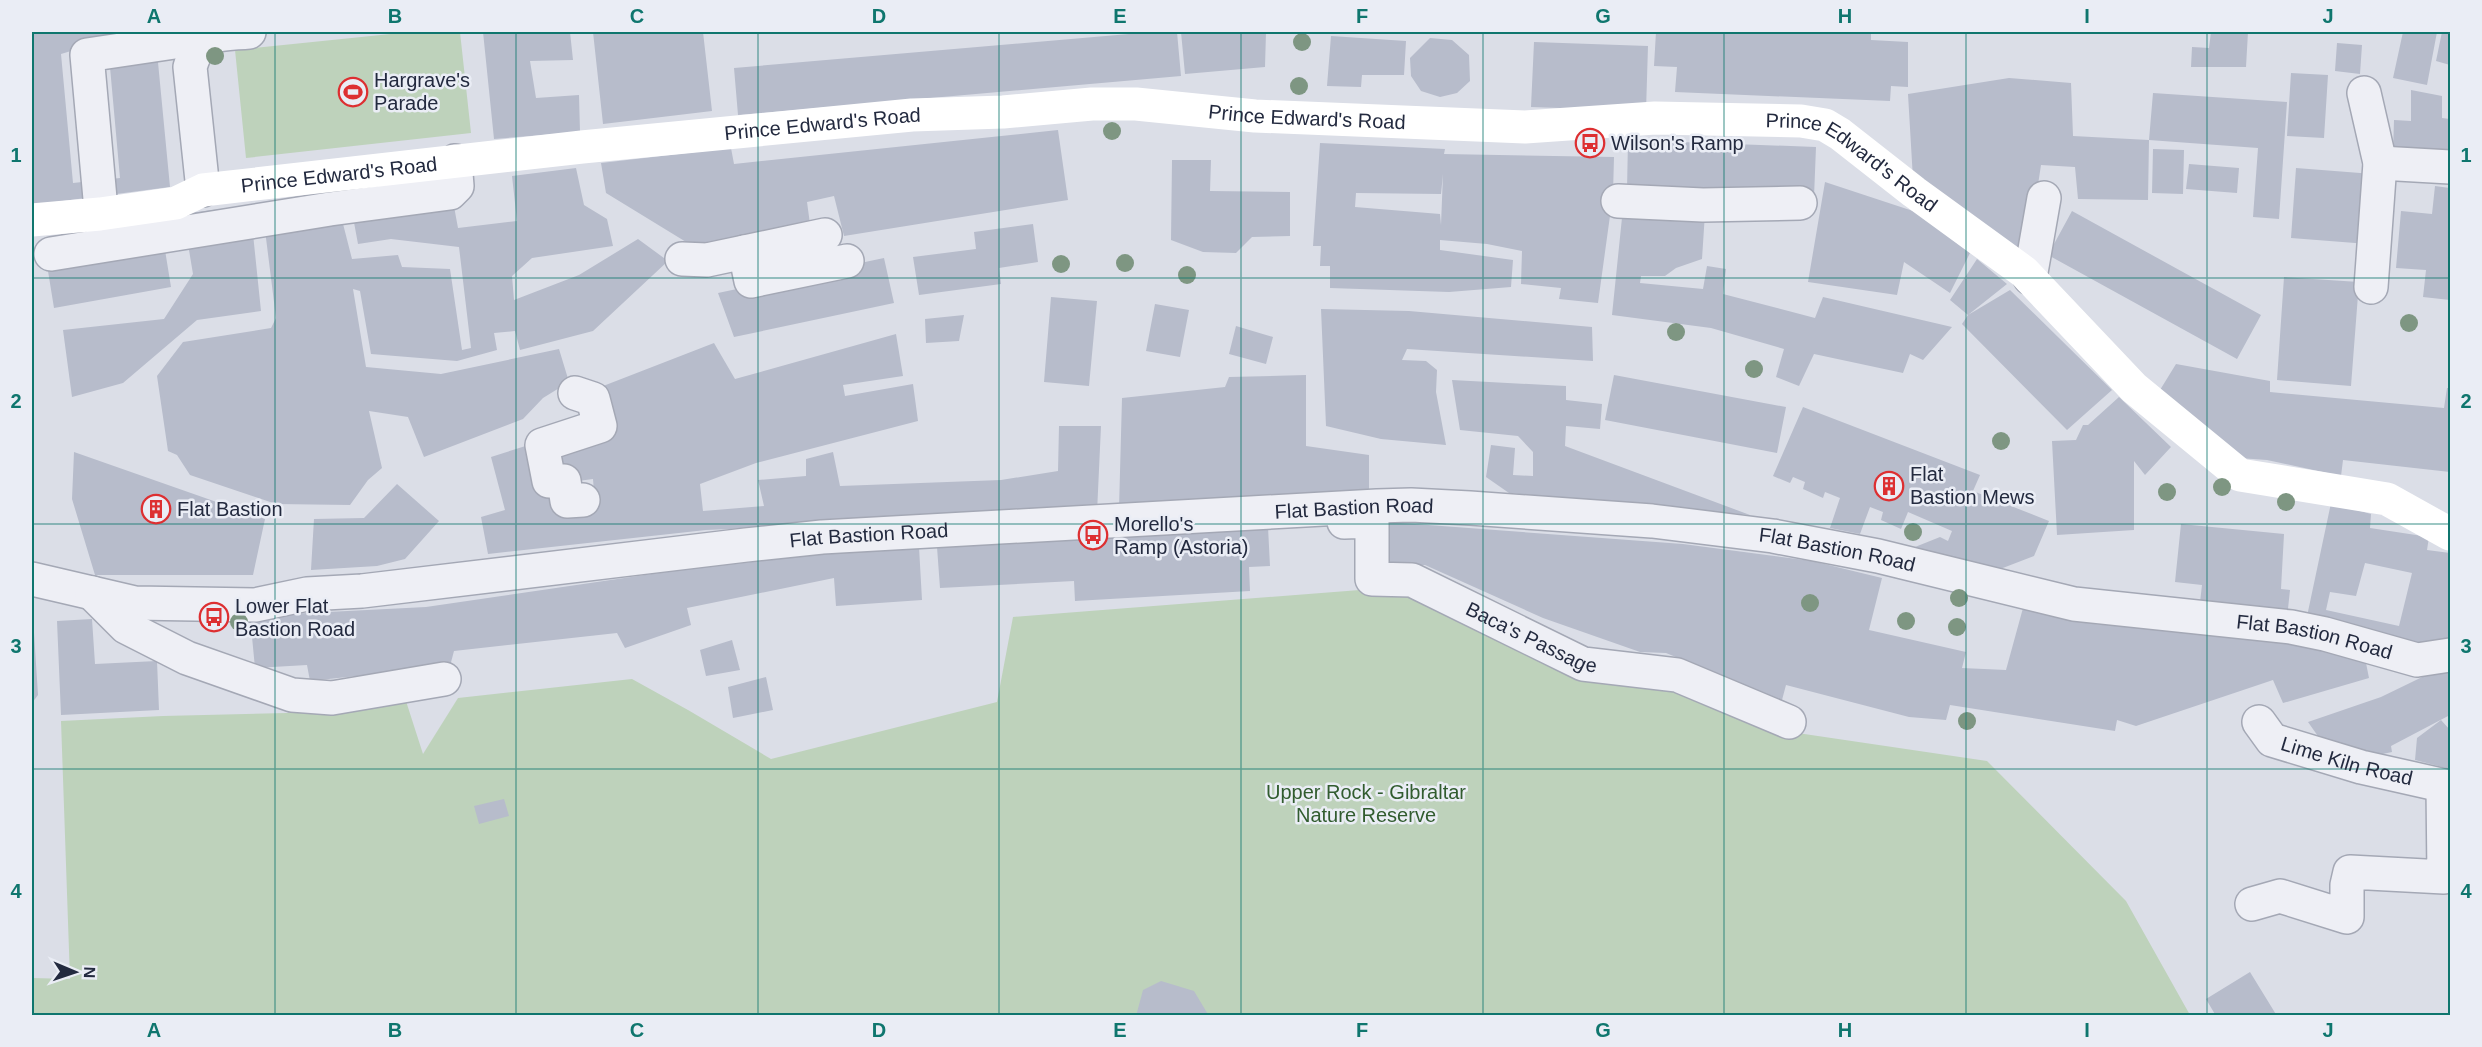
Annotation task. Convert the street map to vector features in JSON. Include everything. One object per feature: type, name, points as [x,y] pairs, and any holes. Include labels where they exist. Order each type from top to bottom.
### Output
[{"type":"street","points":[[102,229],[87,55],[249,32]]},
{"type":"street","points":[[203,190],[190,67],[195,51],[203,41],[215,36]]},
{"type":"street","points":[[2364,93],[2380,163],[2371,286]]},
{"type":"street","name":"Prince Edward's Road","points":[[32,220],[102,229],[176,203],[203,190],[455,161],[912,115],[1003,112],[1092,104],[1136,104],[1255,116],[1525,127],[1655,118],[1801,121],[1825,125],[1840,134],[1914,192],[1996,250],[2030,278],[2134,388],[2240,475],[2387,499],[2451,534]]},
{"type":"street","points":[[51,254],[102,229],[330,209],[450,193],[457,186],[455,161]]},
{"type":"street","points":[[2380,163],[2451,168]]},
{"type":"street","points":[[2030,278],[2044,198]]},
{"type":"street","points":[[1618,201],[1703,205],[1800,203]]},
{"type":"street","points":[[682,259],[707,260],[825,235]]},
{"type":"street","points":[[745,252],[751,281],[847,261]]},
{"type":"street","points":[[575,393],[593,399],[600,426],[542,445],[549,481],[564,481],[567,501],[584,500]]},
{"type":"street","name":"Flat Bastion Road","points":[[34,578],[135,603],[255,605],[307,594],[362,591],[822,537],[1345,508],[1446,506],[1608,517],[1727,529],[1878,556],[2074,604],[2291,627],[2417,660],[2451,655]]},
{"type":"street","name":"Baca's Passage","points":[[1345,508],[1344,522],[1372,521],[1372,579],[1412,580],[1583,664],[1677,675],[1789,722]]},
{"type":"street","points":[[92,593],[126,627],[186,658],[291,695],[332,698],[444,679]]},
{"type":"street","name":"Lime Kiln Road","points":[[2252,904],[2280,896],[2347,917],[2347,885],[2350,872],[2444,877],[2447,786],[2361,767],[2272,740],[2259,722]]},
{"type":"green space","name":"Hargrave's Parade","points":[[410,32],[460,32],[471,133],[246,158],[235,50]]},
{"type":"green space","name":"Upper Rock - Gibraltar Nature Reserve","points":[[1411,586],[1671,683],[1784,731],[1987,761],[2126,901],[2190,1015],[32,1016],[32,978],[70,979],[61,721],[331,712],[405,698],[423,754],[458,698],[632,679],[771,759],[997,702],[1013,617]]},
{"type":"building","points":[[32,32],[134,32],[61,54],[73,183],[120,178],[109,56],[157,52],[170,187],[32,205]]},
{"type":"building","points":[[483,32],[570,32],[573,60],[530,61],[536,98],[579,95],[580,132],[494,139]]},
{"type":"building","points":[[593,32],[703,32],[712,111],[603,124]]},
{"type":"building","points":[[1152,32],[1177,32],[1181,76],[738,115],[734,68]]},
{"type":"building","points":[[1181,32],[1266,32],[1265,67],[1185,74]]},
{"type":"building","points":[[1656,32],[1871,32],[1871,40],[1908,42],[1908,87],[1891,86],[1890,101],[1675,92],[1677,67],[1654,66]]},
{"type":"building","points":[[2211,32],[2248,32],[2246,67],[2191,67],[2192,47],[2209,48]]},
{"type":"building","points":[[2403,32],[2437,32],[2427,85],[2393,78]]},
{"type":"building","points":[[2442,32],[2450,32],[2450,65],[2436,61]]},
{"type":"building","points":[[1331,36],[1406,41],[1404,75],[1362,75],[1361,87],[1327,86]]},
{"type":"building","points":[[1430,38],[1452,40],[1469,55],[1470,81],[1457,93],[1440,97],[1421,91],[1411,76],[1410,58]]},
{"type":"building","points":[[1534,42],[1648,46],[1646,111],[1531,107]]},
{"type":"building","points":[[2337,43],[2362,45],[2360,74],[2335,71]]},
{"type":"building","points":[[2291,73],[2328,75],[2324,138],[2287,136]]},
{"type":"building","points":[[2009,78],[2071,83],[2073,136],[2149,140],[2148,200],[2078,199],[2075,167],[2041,165],[2027,257],[1913,179],[1908,94]]},
{"type":"building","points":[[2411,90],[2442,96],[2442,118],[2450,119],[2450,156],[2393,153],[2394,120],[2411,121]]},
{"type":"building","points":[[2153,93],[2287,102],[2279,219],[2253,217],[2258,148],[2149,140]]},
{"type":"building","points":[[1058,130],[1068,200],[844,236],[834,196],[807,202],[810,224],[691,245],[606,193],[601,163],[731,148],[734,164]]},
{"type":"building","points":[[1628,140],[1816,147],[1814,197],[1627,190]]},
{"type":"building","points":[[1320,143],[1445,149],[1444,154],[1614,157],[1613,194],[1598,303],[1559,299],[1561,288],[1521,284],[1522,251],[1487,244],[1440,240],[1440,250],[1513,260],[1511,287],[1449,292],[1330,288],[1330,266],[1320,266],[1321,246],[1313,246]],"holes":[[[1443,174],[1441,225],[1440,214],[1355,207],[1356,193],[1441,194]]]},
{"type":"building","points":[[2153,149],[2184,150],[2183,194],[2152,193]]},
{"type":"building","points":[[1172,160],[1211,160],[1210,191],[1290,192],[1290,236],[1252,237],[1236,253],[1203,252],[1171,240]]},
{"type":"building","points":[[2189,164],[2239,168],[2237,193],[2186,189]]},
{"type":"building","points":[[576,168],[584,205],[607,219],[613,246],[532,258],[512,276],[514,300],[579,275],[638,239],[668,261],[593,331],[520,350],[515,331],[494,333],[497,350],[457,361],[371,354],[360,291],[353,289],[366,367],[441,374],[559,349],[569,382],[543,398],[523,419],[424,457],[408,417],[369,411],[382,468],[368,480],[350,505],[276,504],[190,475],[177,455],[168,451],[157,376],[183,342],[271,328],[276,318],[265,230],[341,216],[352,259],[398,255],[402,267],[450,269],[462,350],[471,348],[459,247],[391,239],[358,244],[353,217],[453,201],[458,228],[517,221],[512,176]]},
{"type":"building","points":[[2296,168],[2373,174],[2368,244],[2291,238]]},
{"type":"building","points":[[1825,182],[1916,212],[1970,253],[1950,293],[1904,262],[1897,295],[1808,282]]},
{"type":"building","points":[[2435,186],[2450,188],[2450,300],[2423,297],[2426,270],[2396,268],[2401,211],[2432,214]]},
{"type":"building","points":[[250,205],[261,311],[197,320],[123,383],[72,397],[63,330],[164,319],[193,274],[183,214]]},
{"type":"building","points":[[1623,208],[1705,213],[1702,259],[1676,268],[1665,276],[1641,276],[1640,283],[1703,289],[1707,266],[1726,269],[1723,294],[1815,318],[1823,297],[1952,327],[1923,360],[1910,354],[1903,373],[1814,354],[1799,386],[1776,377],[1784,349],[1711,328],[1612,315]]},
{"type":"building","points":[[2072,211],[2261,315],[2237,359],[2048,255]]},
{"type":"building","points":[[1033,224],[1038,262],[999,268],[1001,284],[919,295],[913,257],[976,249],[974,232]]},
{"type":"building","points":[[165,250],[171,287],[54,308],[48,271]]},
{"type":"building","points":[[884,258],[894,303],[734,337],[718,293]]},
{"type":"building","points":[[1977,259],[2007,284],[1968,315],[1950,300]]},
{"type":"building","points":[[2284,277],[2359,282],[2351,386],[2277,380]]},
{"type":"building","points":[[2010,290],[2112,390],[2067,430],[1962,324],[1968,315]]},
{"type":"building","points":[[1051,297],[1097,301],[1089,386],[1044,382]]},
{"type":"building","points":[[1155,304],[1189,310],[1180,357],[1146,351]]},
{"type":"building","points":[[1321,309],[1409,311],[1592,327],[1593,361],[1407,349],[1402,360],[1426,361],[1437,370],[1436,392],[1446,445],[1381,439],[1326,426]]},
{"type":"building","points":[[964,315],[959,341],[926,343],[925,319]]},
{"type":"building","points":[[1236,326],[1273,337],[1266,364],[1229,354]]},
{"type":"building","points":[[896,334],[903,376],[843,385],[845,396],[913,384],[918,421],[756,463],[700,484],[703,511],[764,506],[758,480],[806,476],[806,459],[833,452],[840,486],[1001,480],[1058,471],[1059,426],[1101,426],[1097,513],[706,530],[488,554],[481,517],[505,510],[491,457],[535,443],[554,504],[560,510],[595,506],[593,479],[570,482],[566,470],[555,472],[551,451],[611,438],[598,388],[714,343],[735,379]]},
{"type":"building","points":[[2176,364],[2270,381],[2270,392],[2444,408],[2447,388],[2450,388],[2450,472],[2343,460],[2341,476],[2267,460],[2239,458],[2160,390]]},
{"type":"building","points":[[1306,375],[1306,446],[1369,455],[1369,497],[1119,509],[1122,398],[1225,387],[1229,377]]},
{"type":"building","points":[[1614,375],[1786,407],[1777,453],[1605,420]]},
{"type":"building","points":[[1452,380],[1566,386],[1566,400],[1602,404],[1600,429],[1566,426],[1565,446],[1750,515],[1509,493],[1486,477],[1491,445],[1515,448],[1513,475],[1533,476],[1533,452],[1518,436],[1460,430]]},
{"type":"building","points":[[2119,397],[2171,447],[2145,475],[2134,461],[2134,530],[2057,535],[2052,441],[2076,440],[2083,425],[2088,425]]},
{"type":"building","name":"Flat Bastion Mews","points":[[1803,407],[1980,475],[1973,491],[2049,521],[2034,556],[1995,571],[1915,547],[1940,537],[1948,541],[1952,531],[1908,512],[1901,529],[1881,520],[1883,512],[1870,507],[1860,534],[1830,528],[1840,498],[1825,492],[1823,498],[1803,489],[1805,482],[1793,477],[1790,483],[1773,476]]},
{"type":"building","name":"Flat Bastion","points":[[74,452],[265,519],[253,575],[95,575],[72,499]]},
{"type":"building","points":[[397,484],[439,521],[405,559],[377,566],[311,570],[314,519],[364,518]]},
{"type":"building","points":[[2331,503],[2371,514],[2370,528],[2429,537],[2427,550],[2450,553],[2450,641],[2409,645],[2306,621]],"holes":[[[2365,563],[2412,573],[2399,626],[2326,610],[2330,592],[2356,596]]]},
{"type":"building","points":[[1388,522],[1683,544],[1812,561],[1882,578],[1869,630],[1966,652],[1962,668],[2006,670],[2023,608],[2094,624],[2278,638],[2366,663],[2369,678],[2283,703],[2273,680],[2136,726],[2117,720],[2115,731],[1950,705],[1946,720],[1909,717],[1786,685],[1782,700],[1666,653],[1640,652],[1543,618],[1425,565],[1385,566]]},
{"type":"building","points":[[2181,524],[2284,534],[2281,589],[2290,590],[2287,618],[2199,611],[2202,585],[2175,582]]},
{"type":"building","points":[[1268,527],[1270,566],[1249,567],[1250,591],[1075,601],[1074,581],[940,588],[937,547]]},
{"type":"building","points":[[919,547],[922,600],[836,606],[834,578],[687,608],[691,625],[625,648],[617,633],[454,651],[450,666],[310,681],[307,665],[255,668],[250,616],[426,607],[679,570],[833,553]]},
{"type":"building","points":[[32,617],[38,695],[32,703]]},
{"type":"building","points":[[92,619],[95,664],[157,661],[159,710],[61,715],[57,621]]},
{"type":"building","points":[[732,640],[740,670],[706,676],[700,650]]},
{"type":"building","points":[[2450,665],[2450,715],[2391,746],[2392,752],[2359,759],[2327,749],[2308,722],[2381,697]]},
{"type":"building","points":[[766,677],[773,710],[733,718],[728,687]]},
{"type":"building","points":[[2441,720],[2450,730],[2450,769],[2415,760],[2417,738]]},
{"type":"building","points":[[504,799],[509,816],[479,824],[474,806]]},
{"type":"building","points":[[2250,972],[2277,1016],[2216,1016],[2206,999]]},
{"type":"building","points":[[1161,981],[1194,991],[1209,1016],[1136,1016],[1143,990]]},
{"type":"place","name":"Hargrave's Parade","points":[[353,92]]},
{"type":"place","name":"Wilson's Ramp","points":[[1590,143]]},
{"type":"place","name":"Flat Bastion Mews","points":[[1889,486]]},
{"type":"place","name":"Flat Bastion","points":[[156,509]]},
{"type":"place","name":"Morello's Ramp (Astoria)","points":[[1093,535]]},
{"type":"place","name":"Lower Flat Bastion Road","points":[[214,617]]}]
